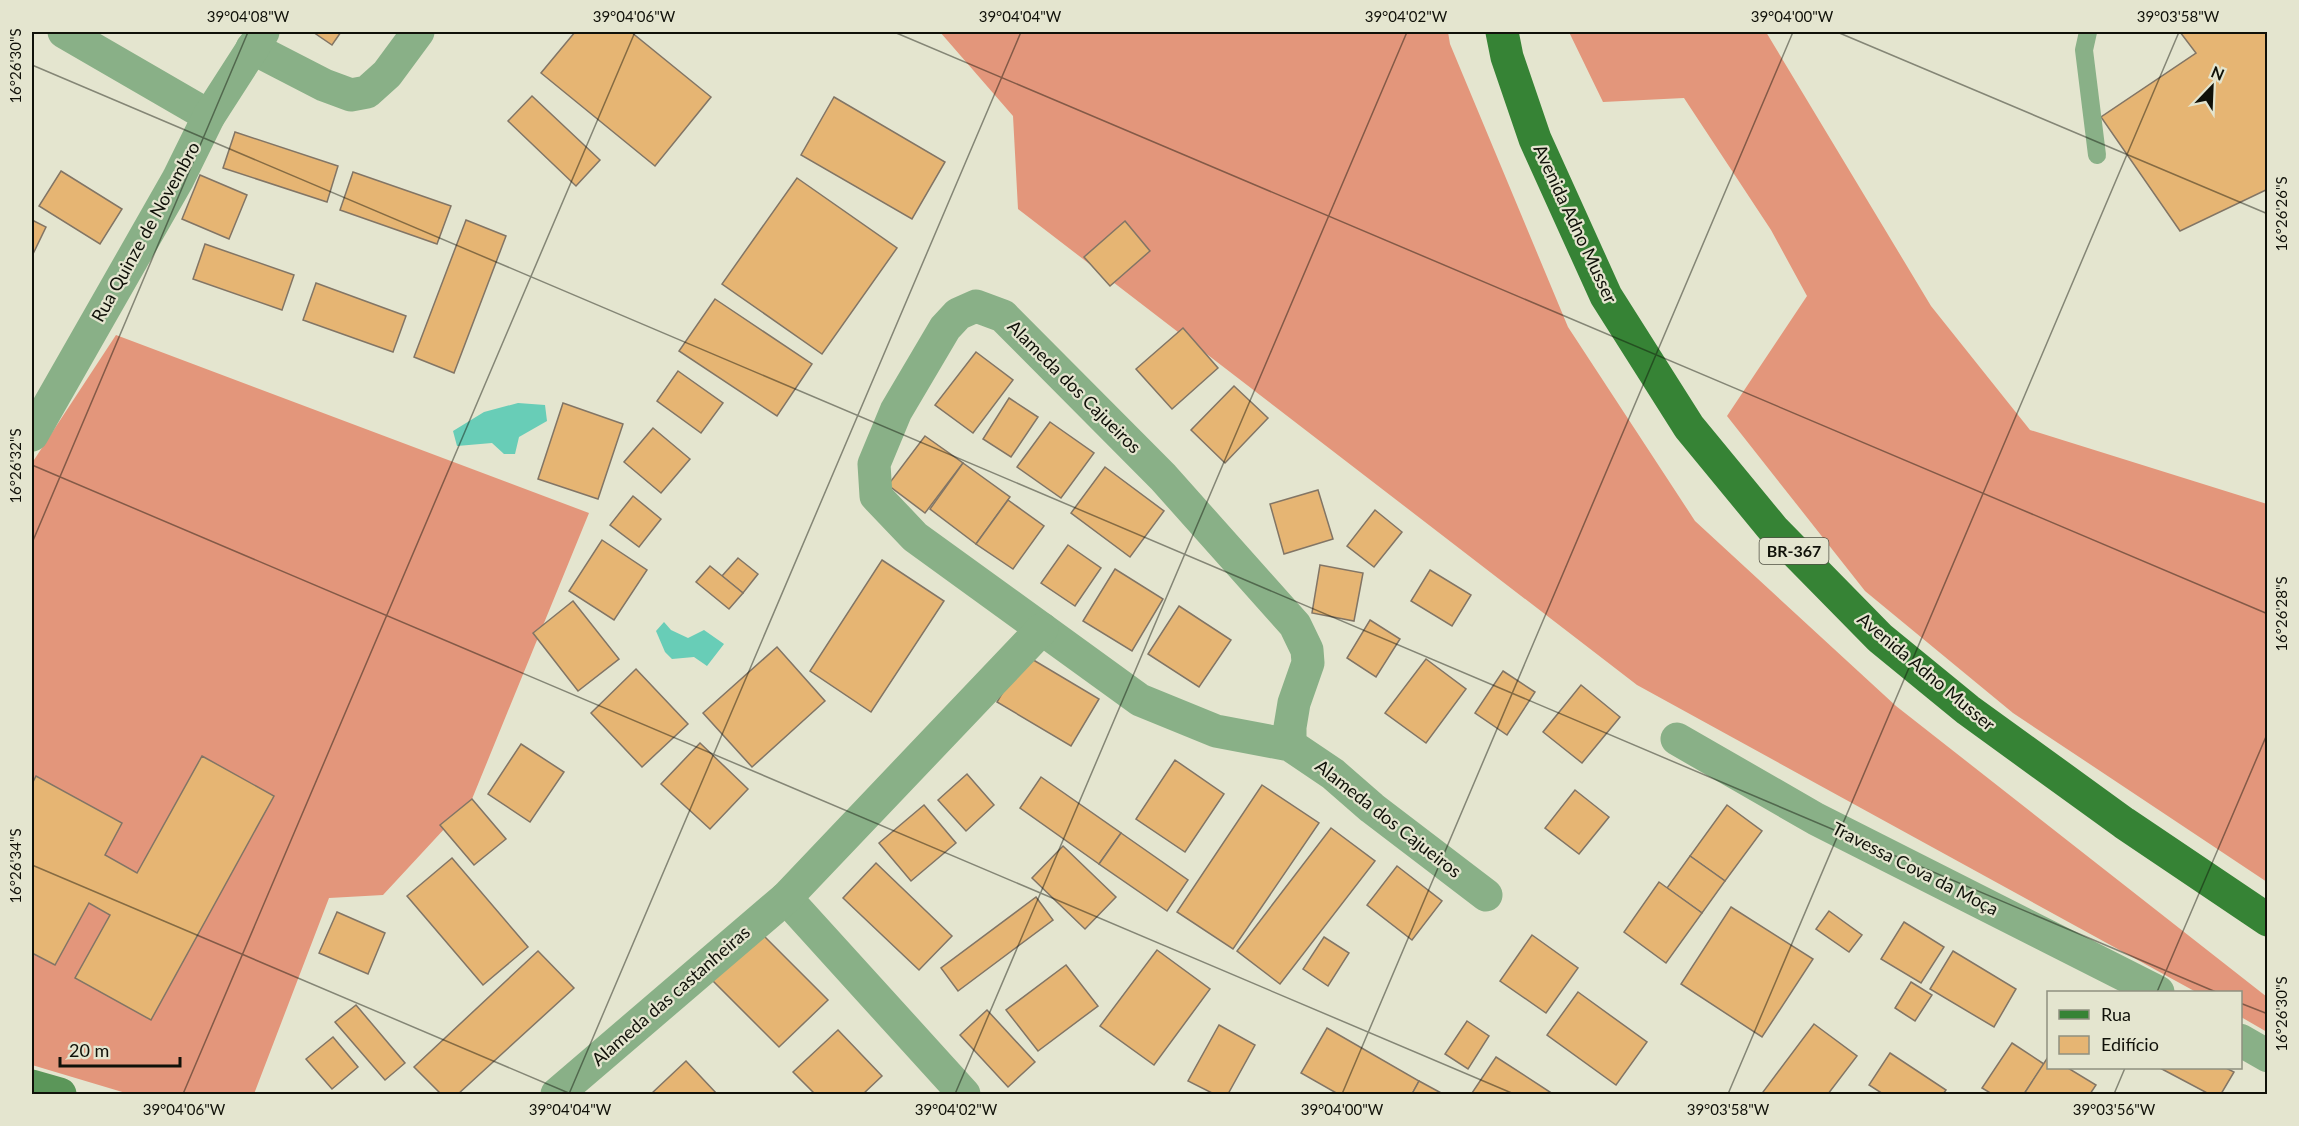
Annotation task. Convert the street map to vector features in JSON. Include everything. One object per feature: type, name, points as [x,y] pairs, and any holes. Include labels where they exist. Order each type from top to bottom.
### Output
[{"type":"main road","name":"Avenida Adno Musser","points":[[1502,32],[1507,57],[1536,139],[1606,296],[1689,427],[1773,529],[1880,638],[1968,710],[2124,823],[2268,920]]},
{"type":"main road","points":[[32,1086],[60,1095]]},
{"type":"street","points":[[64,32],[209,116]]},
{"type":"street","points":[[257,40],[324,84],[351,95],[367,92],[387,74],[418,32]]},
{"type":"street","name":"Rua Quinze de Novembro","points":[[33,427],[178,179],[209,116],[257,40]]},
{"type":"street","name":"Alameda dos Cajueiros","points":[[1290,745],[1294,703],[1308,663],[1307,650],[1295,625],[1163,477],[1014,326],[1003,316],[976,306],[958,314],[945,328],[896,411],[874,464],[876,496],[915,537],[1140,700],[1216,731],[1290,745],[1333,774],[1372,808],[1486,895]]},
{"type":"street","name":"Alameda das castanheiras","points":[[557,1095],[786,898],[1042,628]]},
{"type":"street","name":"Travessa Cova da Moça","points":[[1677,739],[1816,819],[2154,991]]},
{"type":"street","points":[[786,898],[964,1095]]},
{"type":"street","points":[[2242,1041],[2268,1056]]},
{"type":"lane","points":[[2088,32],[2084,50],[2097,155]]},
{"type":"shaded area","points":[[940,32],[1448,32],[1450,44],[1568,327],[1695,521],[1896,706],[2267,997],[2267,1032],[2242,1018],[2242,991],[2194,991],[1637,685],[1018,209],[1013,116]]},
{"type":"shaded area","points":[[1569,32],[1766,32],[1931,306],[2030,430],[2267,504],[2267,882],[2013,713],[1865,591],[1727,416],[1807,296],[1771,230],[1684,98],[1603,102]]},
{"type":"shaded area","points":[[116,335],[589,513],[472,799],[383,895],[329,898],[254,1094],[129,1094],[32,1065],[32,463]]},
{"type":"water","points":[[518,403],[545,405],[547,421],[519,437],[515,454],[504,454],[492,443],[457,446],[453,431],[484,412]]},
{"type":"water","points":[[664,622],[671,630],[688,638],[704,630],[724,644],[707,666],[694,657],[672,659],[665,652],[656,631]]},
{"type":"building","points":[[313,32],[341,32],[332,45]]},
{"type":"building","points":[[575,32],[631,32],[711,97],[655,166],[541,73]]},
{"type":"building","points":[[2180,32],[2268,32],[2268,189],[2180,231],[2101,117],[2196,53]]},
{"type":"building","points":[[532,96],[600,160],[576,186],[508,121]]},
{"type":"building","points":[[834,97],[945,162],[912,219],[801,155]]},
{"type":"building","points":[[235,132],[338,166],[327,202],[223,168]]},
{"type":"building","points":[[61,171],[122,209],[100,244],[39,206]]},
{"type":"building","points":[[353,172],[451,206],[437,244],[340,210]]},
{"type":"building","points":[[200,175],[247,195],[229,239],[182,219]]},
{"type":"building","points":[[797,178],[897,248],[822,354],[722,284]]},
{"type":"building","points":[[32,220],[46,227],[32,256]]},
{"type":"building","points":[[466,220],[506,236],[454,373],[414,357]]},
{"type":"building","points":[[1125,221],[1150,251],[1110,286],[1084,257]]},
{"type":"building","points":[[205,244],[294,275],[282,310],[193,279]]},
{"type":"building","points":[[316,283],[406,316],[393,352],[303,320]]},
{"type":"building","points":[[715,299],[812,364],[777,416],[679,351]]},
{"type":"building","points":[[1183,328],[1218,368],[1172,409],[1136,369]]},
{"type":"building","points":[[976,352],[1013,380],[973,433],[935,405]]},
{"type":"building","points":[[678,371],[723,403],[701,433],[657,401]]},
{"type":"building","points":[[1234,386],[1268,418],[1225,463],[1191,430]]},
{"type":"building","points":[[1009,398],[1038,417],[1011,457],[983,439]]},
{"type":"building","points":[[563,403],[623,424],[598,499],[538,479]]},
{"type":"building","points":[[1050,422],[1094,453],[1061,498],[1017,467]]},
{"type":"building","points":[[653,428],[690,459],[661,493],[624,462]]},
{"type":"building","points":[[925,436],[963,463],[925,513],[888,485]]},
{"type":"building","points":[[963,463],[1010,497],[976,544],[930,509]]},
{"type":"building","points":[[1105,467],[1164,511],[1130,557],[1071,513]]},
{"type":"building","points":[[1318,490],[1333,539],[1284,554],[1270,504]]},
{"type":"building","points":[[633,496],[661,519],[639,547],[610,525]]},
{"type":"building","points":[[1008,500],[1044,526],[1013,569],[976,544]]},
{"type":"building","points":[[1375,510],[1402,532],[1374,567],[1347,546]]},
{"type":"building","points":[[602,540],[647,570],[614,620],[569,591]]},
{"type":"building","points":[[1068,545],[1101,568],[1075,606],[1041,583]]},
{"type":"building","points":[[738,558],[758,574],[743,593],[722,576]]},
{"type":"building","points":[[882,560],[944,601],[871,712],[810,671]]},
{"type":"building","points":[[1320,565],[1363,573],[1354,621],[1312,613]]},
{"type":"building","points":[[710,566],[743,593],[729,609],[696,582]]},
{"type":"building","points":[[1115,569],[1163,599],[1132,651],[1083,621]]},
{"type":"building","points":[[1430,570],[1471,595],[1452,626],[1411,601]]},
{"type":"building","points":[[573,601],[619,659],[578,691],[533,633]]},
{"type":"building","points":[[1179,606],[1231,640],[1199,687],[1148,654]]},
{"type":"building","points":[[1370,620],[1400,639],[1376,677],[1347,658]]},
{"type":"building","points":[[777,647],[825,701],[752,767],[703,713]]},
{"type":"building","points":[[1025,655],[1099,699],[1071,746],[997,702]]},
{"type":"building","points":[[1426,659],[1466,689],[1426,743],[1385,713]]},
{"type":"building","points":[[636,669],[688,724],[642,767],[591,713]]},
{"type":"building","points":[[1503,671],[1535,692],[1507,735],[1475,713]]},
{"type":"building","points":[[1581,685],[1620,717],[1582,763],[1543,732]]},
{"type":"building","points":[[700,743],[748,789],[710,829],[661,784]]},
{"type":"building","points":[[521,744],[564,772],[530,822],[488,794]]},
{"type":"building","points":[[202,756],[274,796],[151,1020],[75,978],[110,915],[89,903],[55,965],[32,953],[32,784],[36,776],[122,823],[105,855],[137,873]]},
{"type":"building","points":[[1175,760],[1224,794],[1185,852],[1136,819]]},
{"type":"building","points":[[967,774],[994,805],[966,831],[938,800]]},
{"type":"building","points":[[1041,777],[1121,833],[1099,864],[1020,808]]},
{"type":"building","points":[[1262,785],[1319,823],[1233,949],[1177,912]]},
{"type":"building","points":[[1575,790],[1609,817],[1579,854],[1545,828]]},
{"type":"building","points":[[472,799],[506,839],[474,865],[440,825]]},
{"type":"building","points":[[924,805],[956,843],[911,881],[879,843]]},
{"type":"building","points":[[1727,805],[1762,831],[1725,881],[1690,856]]},
{"type":"building","points":[[1331,828],[1375,861],[1280,984],[1237,951]]},
{"type":"building","points":[[1121,833],[1188,880],[1167,911],[1099,864]]},
{"type":"building","points":[[1063,846],[1116,897],[1085,929],[1032,878]]},
{"type":"building","points":[[1690,856],[1725,881],[1702,913],[1667,888]]},
{"type":"building","points":[[452,858],[528,947],[483,985],[407,896]]},
{"type":"building","points":[[876,863],[952,936],[919,970],[843,898]]},
{"type":"building","points":[[1397,866],[1442,901],[1412,940],[1367,905]]},
{"type":"building","points":[[1659,882],[1702,913],[1666,963],[1624,932]]},
{"type":"building","points":[[1036,897],[1053,920],[958,991],[941,968]]},
{"type":"building","points":[[1731,907],[1813,959],[1762,1037],[1681,984]]},
{"type":"building","points":[[1829,911],[1862,935],[1849,952],[1816,929]]},
{"type":"building","points":[[337,912],[385,933],[368,974],[319,953]]},
{"type":"building","points":[[1904,922],[1944,947],[1921,983],[1881,959]]},
{"type":"building","points":[[761,933],[828,1000],[779,1047],[712,980]]},
{"type":"building","points":[[1532,935],[1578,968],[1546,1013],[1500,981]]},
{"type":"building","points":[[1324,937],[1349,953],[1328,986],[1303,969]]},
{"type":"building","points":[[1157,950],[1210,989],[1154,1065],[1100,1026]]},
{"type":"building","points":[[538,951],[574,988],[458,1094],[441,1094],[414,1067]]},
{"type":"building","points":[[1953,951],[2016,989],[1994,1027],[1930,989]]},
{"type":"building","points":[[1066,965],[1098,1006],[1038,1051],[1006,1010]]},
{"type":"building","points":[[1911,982],[1932,995],[1915,1021],[1895,1008]]},
{"type":"building","points":[[1578,992],[1647,1042],[1616,1085],[1547,1035]]},
{"type":"building","points":[[356,1005],[405,1063],[385,1080],[335,1022]]},
{"type":"building","points":[[987,1010],[1035,1062],[1008,1087],[960,1035]]},
{"type":"building","points":[[1467,1021],[1489,1036],[1468,1069],[1445,1054]]},
{"type":"building","points":[[1814,1024],[1857,1056],[1828,1094],[1766,1094],[1763,1092]]},
{"type":"building","points":[[1219,1025],[1255,1045],[1228,1094],[1214,1094],[1188,1081]]},
{"type":"building","points":[[1327,1028],[1419,1081],[1412,1094],[1338,1094],[1301,1073]]},
{"type":"building","points":[[838,1030],[882,1076],[863,1094],[815,1094],[793,1072]]},
{"type":"building","points":[[333,1037],[358,1067],[332,1089],[306,1059]]},
{"type":"building","points":[[2012,1043],[2044,1064],[2024,1094],[1992,1094],[1982,1088]]},
{"type":"building","points":[[1890,1053],[1946,1090],[1943,1094],[1883,1094],[1869,1085]]},
{"type":"building","points":[[1496,1057],[1553,1094],[1472,1093]]},
{"type":"building","points":[[2047,1059],[2047,1069],[2070,1069],[2096,1085],[2090,1094],[2024,1094]]},
{"type":"building","points":[[686,1061],[717,1094],[651,1094]]},
{"type":"building","points":[[2162,1069],[2228,1069],[2234,1072],[2221,1094],[2209,1094]]},
{"type":"building","points":[[1419,1081],[1443,1094],[1412,1094]]}]
